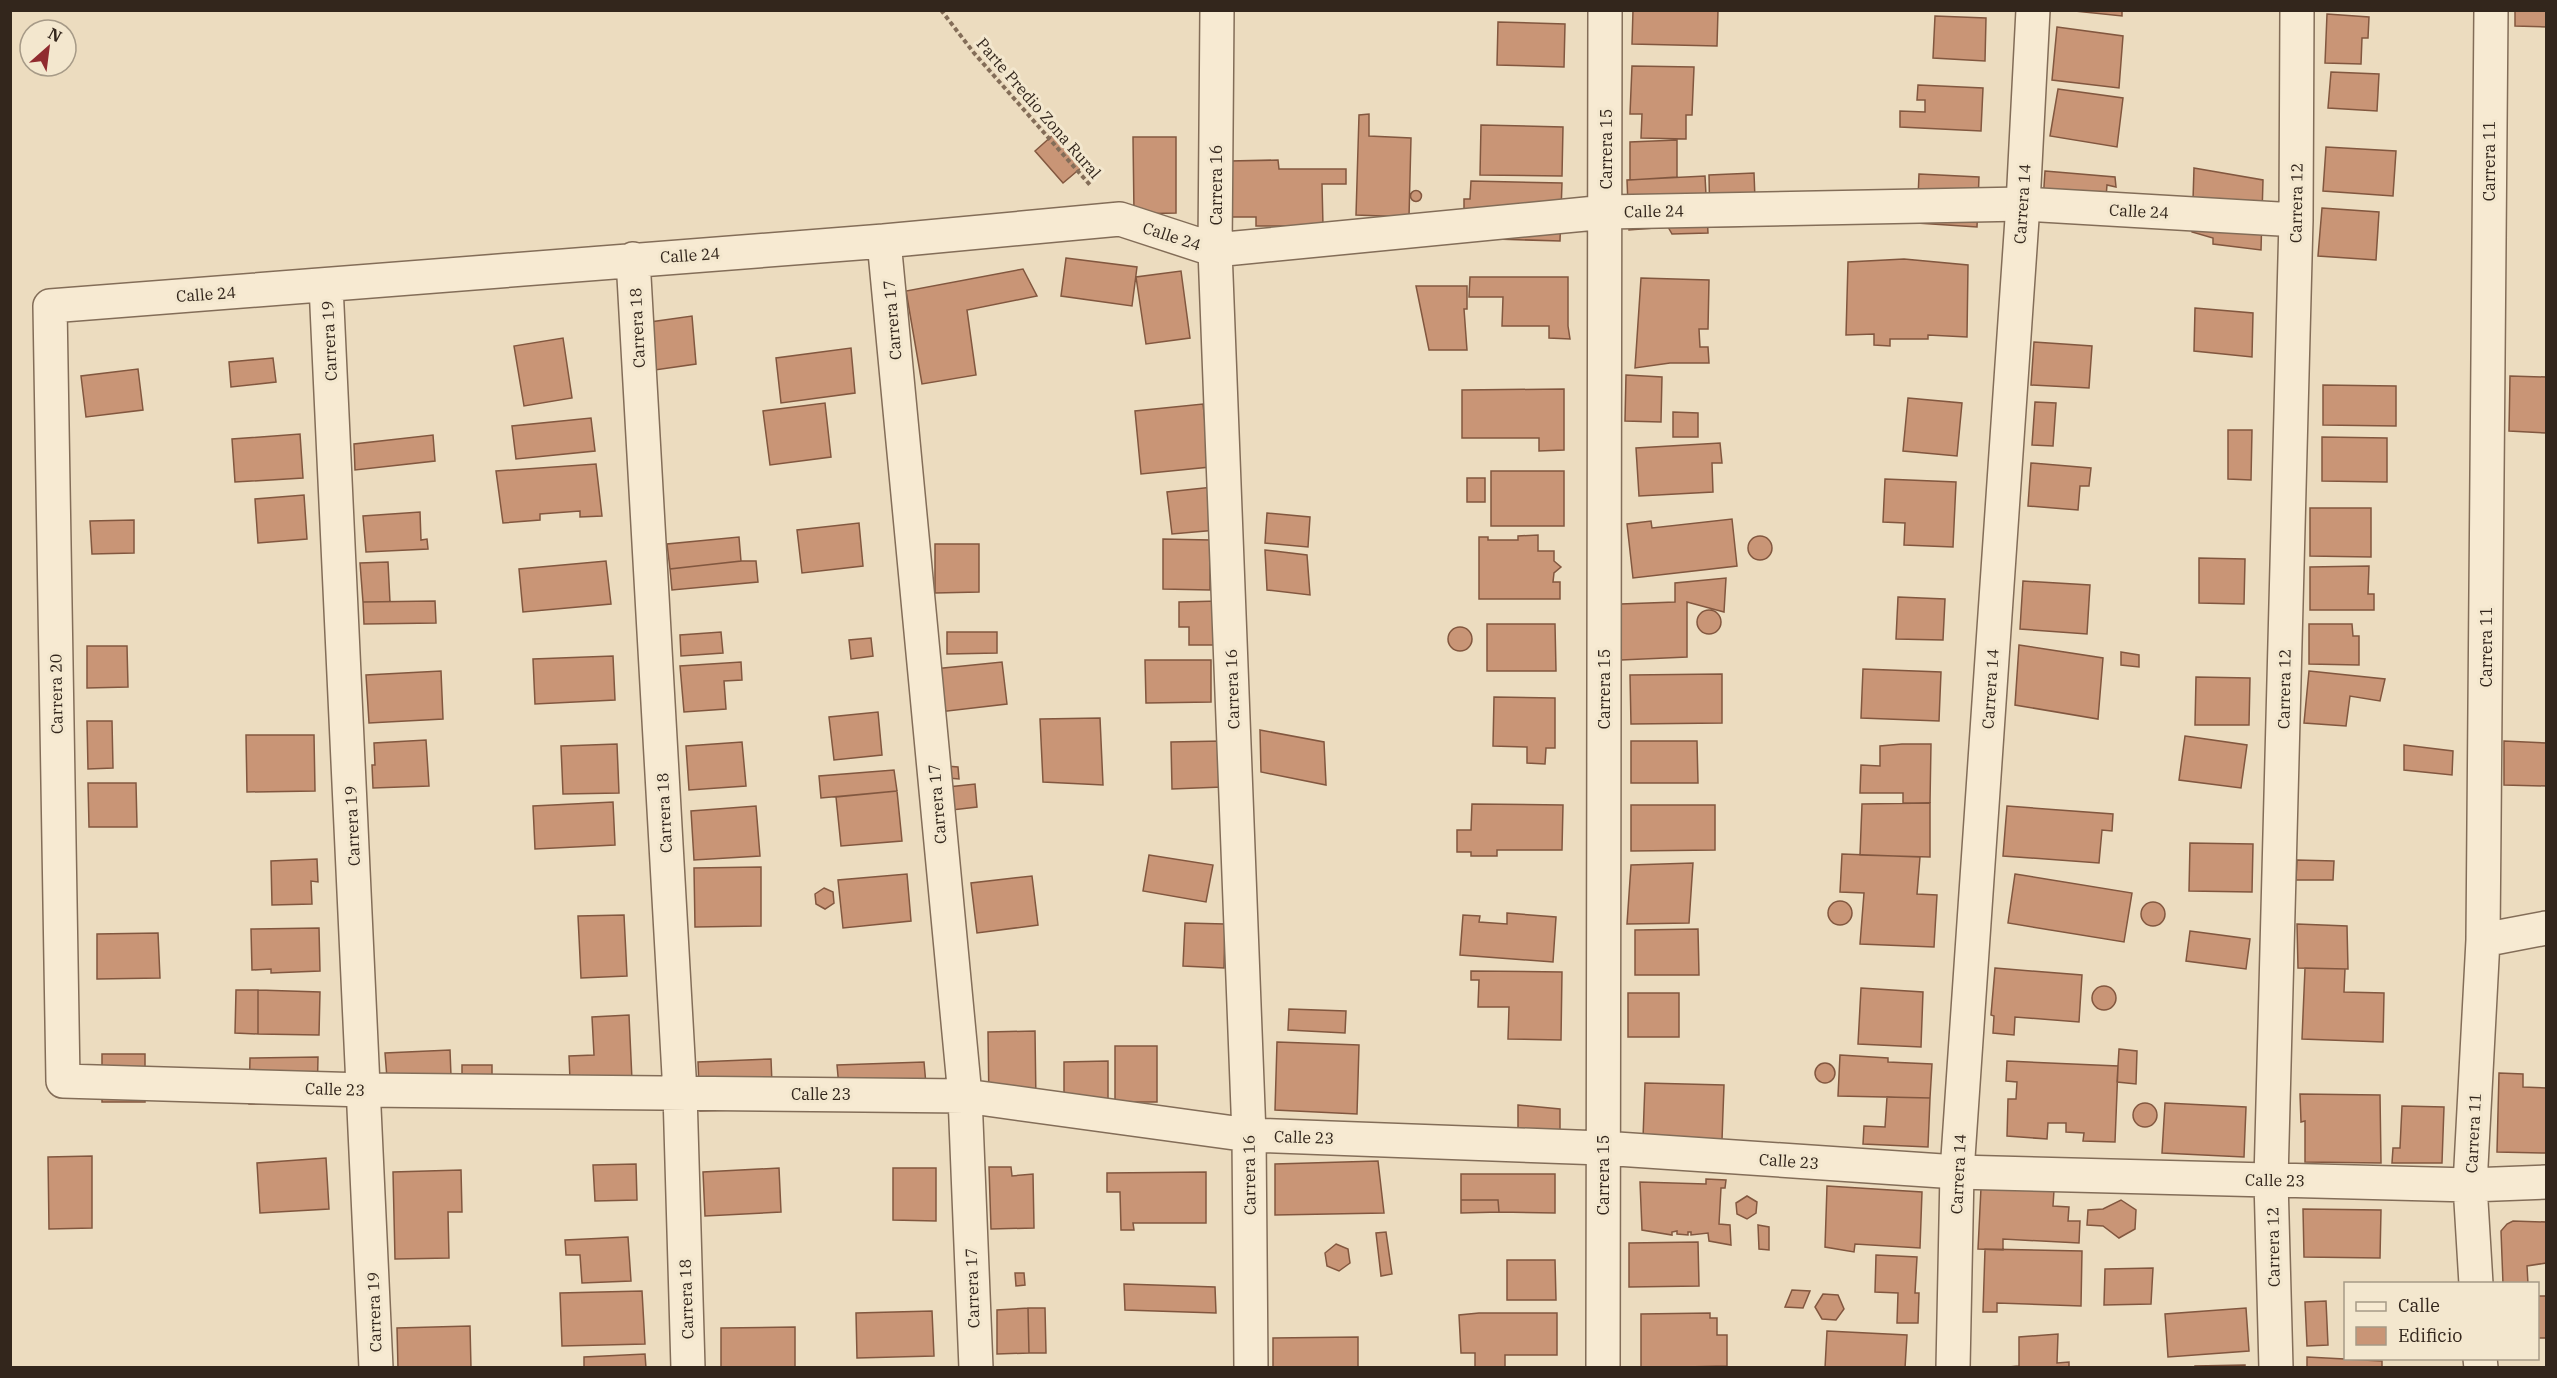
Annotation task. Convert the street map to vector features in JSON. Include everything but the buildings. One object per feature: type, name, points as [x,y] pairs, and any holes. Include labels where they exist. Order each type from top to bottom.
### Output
[{"type":"street","name":"Carrera 16","points":[[1217,10],[1215,250],[1249,1135],[1251,1368]]},
{"type":"street","name":"Carrera 15","points":[[1603,1368],[1605,10]]},
{"type":"street","name":"Carrera 14","points":[[1953,1368],[1957,1172],[2023,204],[2033,10]]},
{"type":"street","name":"Carrera 12","points":[[2276,1368],[2271,1180],[2296,220],[2297,10]]},
{"type":"street","name":"Carrera 11","points":[[2476,1282],[2470,1185],[2483,940],[2491,10]]},
{"type":"street","name":"Calle 24","points":[[50,306],[884,241],[1120,219],[1215,250],[1606,212],[2023,204],[2296,220]]},
{"type":"street","name":"Carrera 17","points":[[884,241],[965,1095],[976,1368]]},
{"type":"street","name":"Carrera 18","points":[[633,259],[680,1093],[688,1368]]},
{"type":"street","name":"Carrera 19","points":[[326,285],[365,1090],[376,1368]]},
{"type":"street","name":"Carrera 20","points":[[50,306],[63,1081]]},
{"type":"street","points":[[2483,940],[2547,928]]},
{"type":"street","name":"Calle 23","points":[[63,1081],[365,1090],[965,1095],[1249,1135],[1602,1148],[1957,1172],[2470,1185],[2547,1182]]},
{"type":"path","name":"Parte Predio Zona Rural","points":[[941,10],[974,53],[1120,219]]}]
